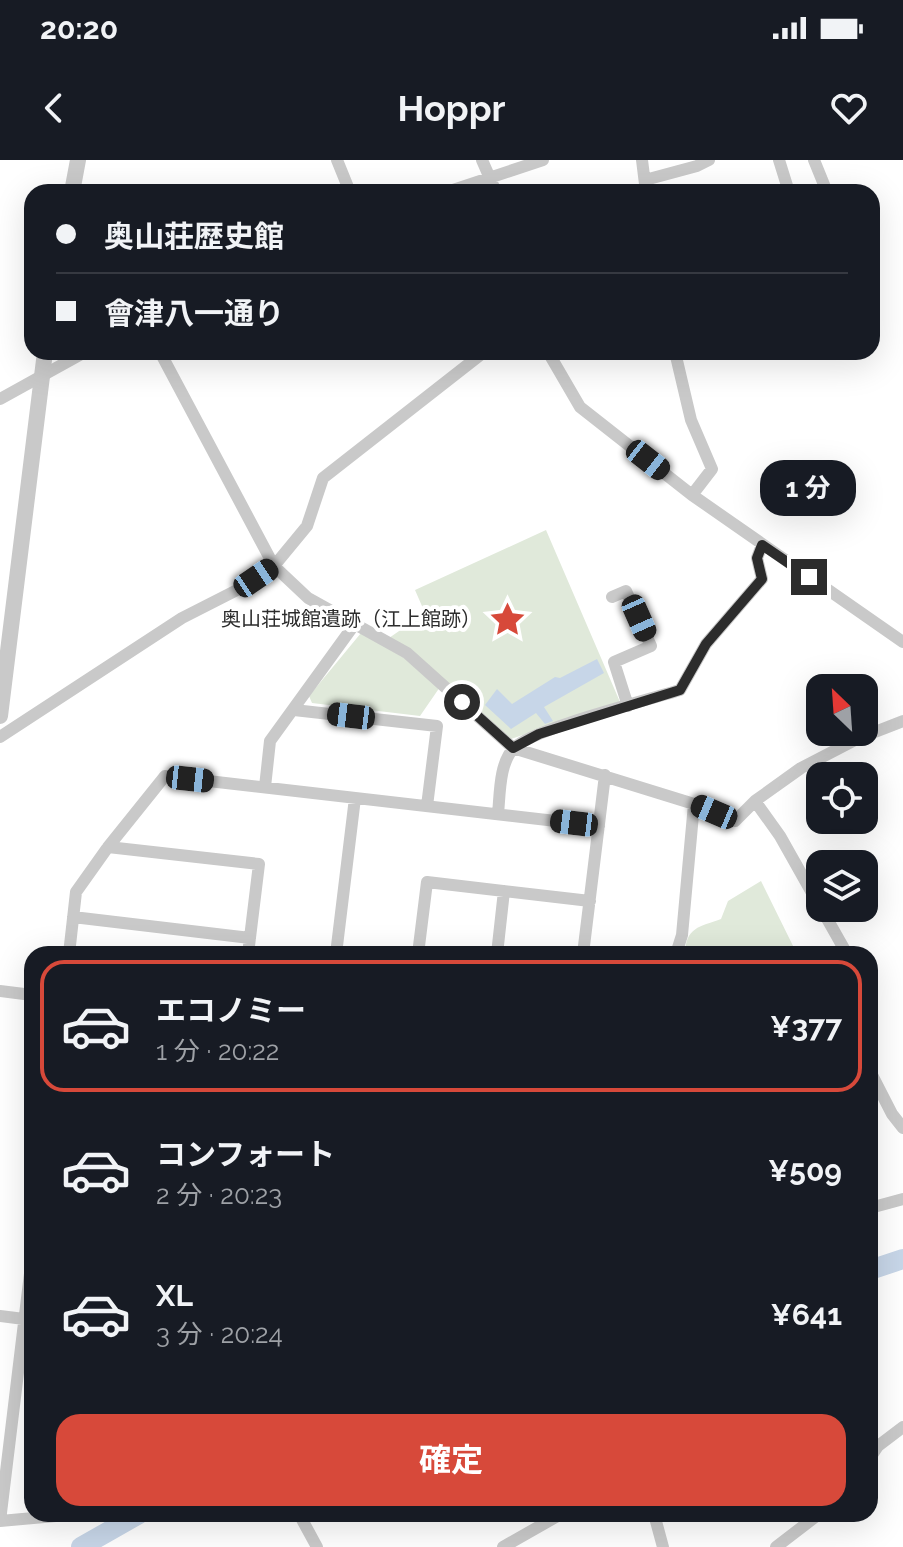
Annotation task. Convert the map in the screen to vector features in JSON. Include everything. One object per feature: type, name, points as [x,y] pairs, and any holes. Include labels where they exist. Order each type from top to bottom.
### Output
[{"type":"street","points":[[74,184],[78,160]]},
{"type":"street","points":[[337,160],[347,184]]},
{"type":"street","points":[[482,160],[494,184]]},
{"type":"street","points":[[473,184],[543,160]]},
{"type":"street","points":[[642,160],[646,184]]},
{"type":"street","points":[[651,184],[709,160]]},
{"type":"street","points":[[779,160],[786,184]]},
{"type":"street","points":[[814,160],[824,184]]},
{"type":"street","points":[[0,716],[43,360]]},
{"type":"street","points":[[0,399],[71,360]]},
{"type":"street","points":[[164,360],[274,566],[308,598],[407,653],[513,748],[694,804],[735,821],[755,801],[801,768],[857,739],[903,721]]},
{"type":"street","points":[[0,737],[182,618],[239,589],[274,566],[307,526],[323,478],[474,360]]},
{"type":"street","points":[[553,360],[580,407],[692,495],[903,642]]},
{"type":"street","points":[[677,360],[691,420],[712,469],[692,495]]},
{"type":"street","points":[[498,814],[504,769],[513,748],[539,734],[680,690],[706,644],[762,579],[757,558],[762,545]]},
{"type":"street","points":[[612,597],[626,591],[651,646],[614,662],[628,706]]},
{"type":"street","points":[[265,787],[270,741],[354,625]]},
{"type":"street","points":[[294,710],[437,726],[427,806]]},
{"type":"street","points":[[584,946],[605,775]]},
{"type":"street","points":[[70,946],[76,892],[165,776],[599,826]]},
{"type":"street","points":[[337,946],[355,798]]},
{"type":"street","points":[[755,801],[780,836],[806,883]]},
{"type":"street","points":[[679,946],[694,804]]},
{"type":"street","points":[[108,847],[259,864],[249,946]]},
{"type":"street","points":[[419,946],[427,882],[590,901]]},
{"type":"street","points":[[498,946],[504,891]]},
{"type":"street","points":[[73,917],[250,938]]},
{"type":"street","points":[[828,922],[842,946]]},
{"type":"street","points":[[0,991],[24,994]]},
{"type":"street","points":[[878,1087],[903,1128]]},
{"type":"street","points":[[878,1206],[903,1199]]},
{"type":"street","points":[[0,1316],[24,1319]]},
{"type":"street","points":[[24,1348],[0,1521],[24,1519]]},
{"type":"street","points":[[878,1446],[903,1427]]},
{"type":"street","points":[[303,1522],[317,1547]]},
{"type":"street","points":[[503,1547],[547,1522]]},
{"type":"street","points":[[656,1522],[663,1547]]},
{"type":"street","points":[[776,1547],[798,1522]]},
{"type":"green space","points":[[546,530],[620,702],[511,739],[389,638],[425,613],[415,590]]},
{"type":"green space","points":[[361,633],[408,660],[440,687],[420,716],[312,703],[309,696]]},
{"type":"green space","points":[[761,881],[793,946],[686,946],[695,929],[721,919],[728,901]]},
{"type":"water","points":[[597,659],[604,673],[544,707],[553,721],[545,724],[536,713],[511,729],[485,705],[497,689],[512,704],[555,677],[560,678]]},
{"type":"waterway","points":[[878,1267],[903,1259]]},
{"type":"waterway","points":[[81,1547],[125,1522]]},
{"type":"place","name":"奥山荘城館遺跡（江上館跡）","points":[[507,619]]},
{"type":"route","points":[[462,702],[513,748],[539,734],[680,690],[706,644],[762,579],[757,558],[762,545],[809,577]]}]
